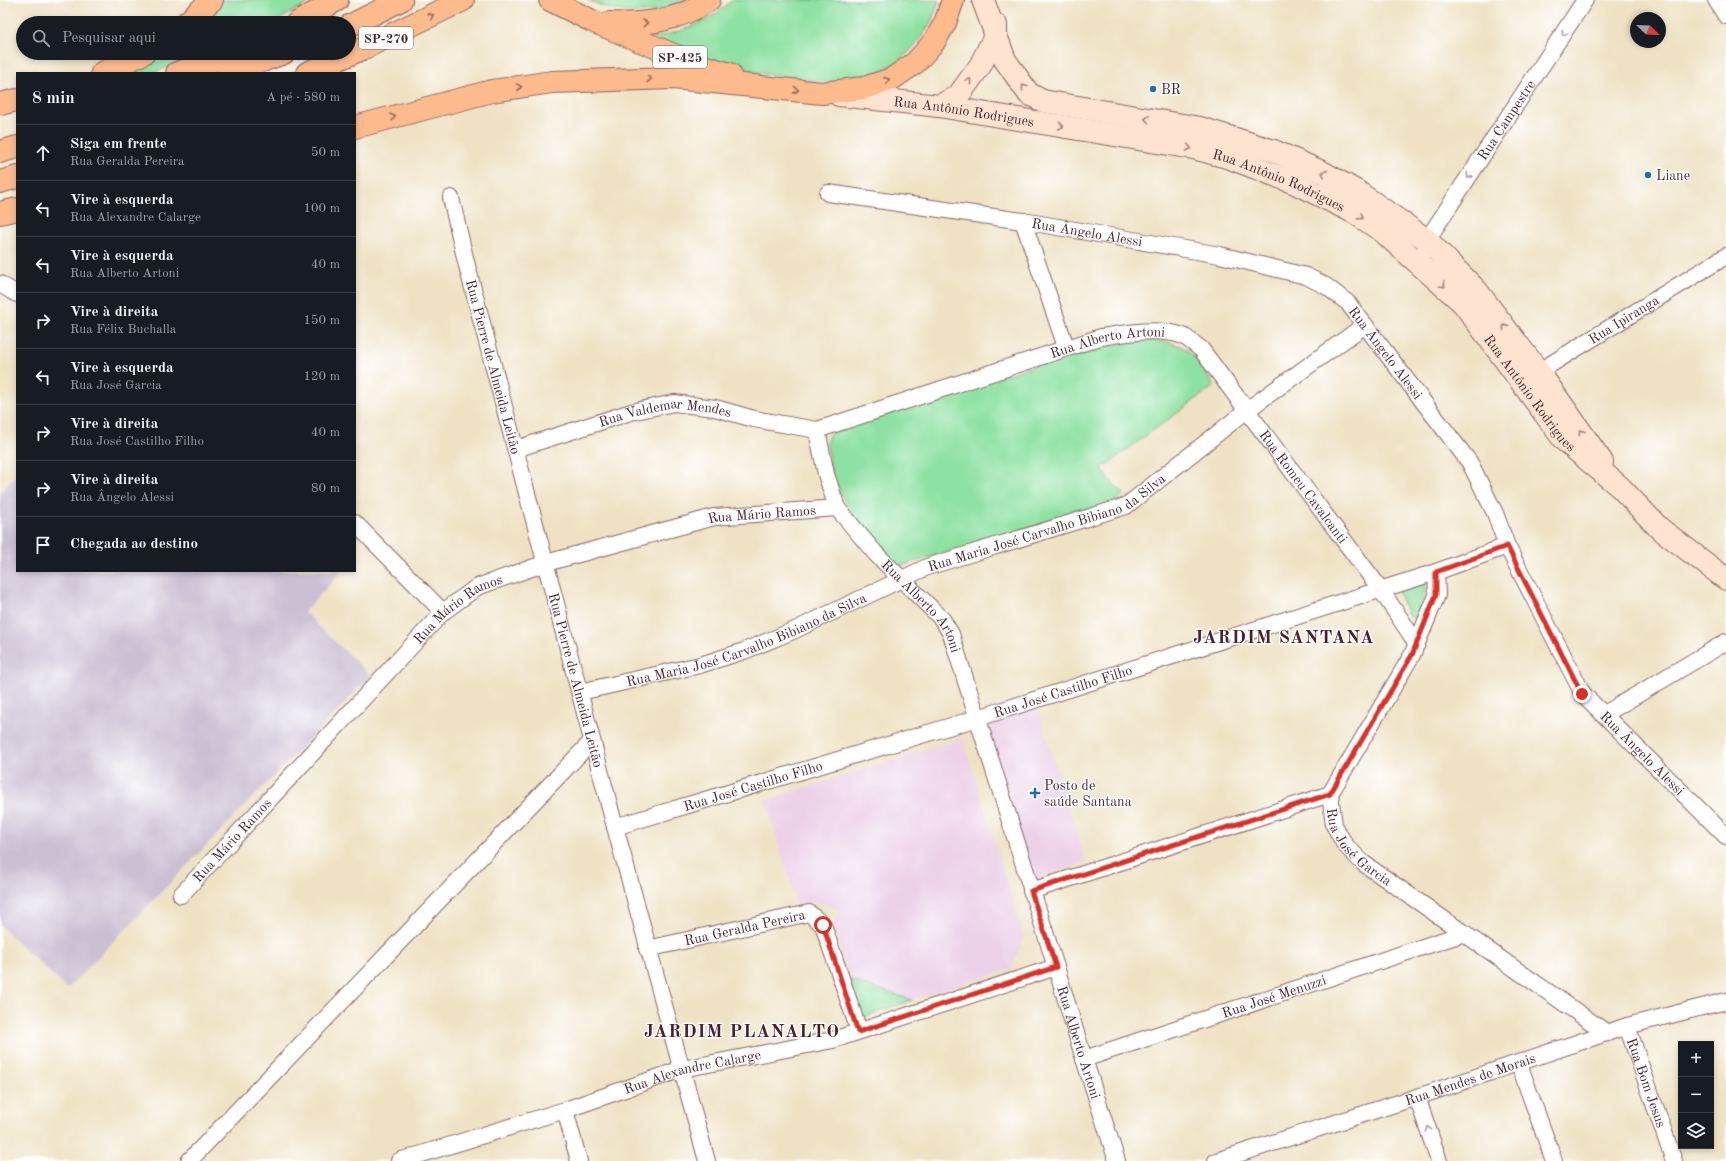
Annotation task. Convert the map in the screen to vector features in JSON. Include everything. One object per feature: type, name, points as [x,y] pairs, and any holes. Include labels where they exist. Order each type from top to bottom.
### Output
[{"type":"highway","points":[[194,16],[212,0]]},
{"type":"highway","points":[[309,16],[338,0]]},
{"type":"highway","name":"SP-270","points":[[356,22],[401,0]]},
{"type":"highway","name":"SP-270","points":[[356,52],[463,0]]},
{"type":"highway","name":"SP-425","points":[[550,0],[569,11],[696,64],[770,87],[822,93],[864,88],[892,79],[914,63],[934,42],[945,23],[953,0]]},
{"type":"highway","points":[[592,21],[637,24],[658,22],[697,8],[709,0]]},
{"type":"highway","points":[[104,72],[129,60]]},
{"type":"highway","points":[[180,72],[216,60]]},
{"type":"highway","points":[[232,72],[265,60]]},
{"type":"highway","name":"SP-270","points":[[309,72],[337,60]]},
{"type":"highway","points":[[356,127],[492,91],[552,82],[672,78],[770,87]]},
{"type":"highway","points":[[0,104],[16,100]]},
{"type":"highway","points":[[0,109],[16,108]]},
{"type":"highway","points":[[0,152],[16,146]]},
{"type":"highway","points":[[0,182],[16,177]]},
{"type":"highway","points":[[0,213],[16,210]]},
{"type":"street","points":[[983,0],[996,34]]},
{"type":"street","points":[[939,106],[958,96],[980,66],[996,34],[994,0]]},
{"type":"street","name":"Rua Campestre","points":[[1427,240],[1585,0]]},
{"type":"street","name":"Rua Antônio Rodrigues","points":[[996,34],[1005,60],[1019,81],[1029,94],[1043,101],[1200,128],[1274,151],[1324,173],[1358,192],[1427,240],[1530,377],[1620,487],[1659,528],[1726,580]]},
{"type":"street","name":"Rua Antônio Rodrigues","points":[[822,93],[939,106],[1193,148],[1230,158],[1295,183],[1355,213],[1382,231],[1422,267],[1470,297]]},
{"type":"street","name":"Rua Ângelo Alessi","points":[[828,193],[1023,221],[1220,255],[1306,276],[1326,286],[1348,303],[1470,463],[1495,513],[1507,546],[1582,694],[1726,836]]},
{"type":"street","name":"Rua Pierre de Almeida Leitão","points":[[452,198],[467,266],[592,741],[647,949],[682,1069],[706,1161]]},
{"type":"street","points":[[0,227],[16,211]]},
{"type":"street","points":[[1023,221],[1066,348]]},
{"type":"street","points":[[1422,267],[1427,240]]},
{"type":"street","name":"Rua Ipiranga","points":[[1530,377],[1726,256]]},
{"type":"street","points":[[0,284],[16,293]]},
{"type":"street","name":"Rua Maria José Carvalho Bibiano da Silva","points":[[580,692],[700,665],[744,651],[795,630],[927,566],[1126,506],[1247,410],[1364,325]]},
{"type":"street","name":"Rua Alberto Artoni","points":[[1118,1161],[1084,1060],[951,634],[942,619],[876,554],[837,508],[826,474],[817,430],[1101,337],[1133,333],[1160,332],[1183,336]]},
{"type":"street","name":"Rua Romeu Cavalcanti","points":[[1183,336],[1201,349],[1381,590],[1417,644]]},
{"type":"street","name":"Rua Valdemar Mendes","points":[[516,449],[630,412],[674,403],[715,408],[754,419],[817,430]]},
{"type":"street","name":"Rua Mário Ramos","points":[[182,895],[443,612],[477,587],[546,563],[714,517],[837,508]]},
{"type":"street","points":[[356,524],[443,612]]},
{"type":"street","name":"Rua José Castilho Filho","points":[[615,827],[978,718],[1381,590],[1507,546]]},
{"type":"street","name":"Rua José Garcia","points":[[1436,572],[1436,595],[1412,655],[1330,794],[1334,825],[1345,845],[1363,863],[1607,1033]]},
{"type":"street","points":[[1602,715],[1726,642]]},
{"type":"street","points":[[189,1161],[592,741]]},
{"type":"street","points":[[1031,891],[1330,794]]},
{"type":"street","name":"Rua Geralda Pereira","points":[[647,949],[809,913],[823,925],[858,1032]]},
{"type":"street","name":"Rua José Menuzzi","points":[[1084,1060],[1465,933]]},
{"type":"street","name":"Rua Alexandre Calarge","points":[[398,1161],[565,1110],[682,1069],[833,1040],[1056,967]]},
{"type":"street","name":"Rua Mendes de Morais","points":[[1216,1161],[1519,1064],[1627,1026],[1726,1001]]},
{"type":"street","name":"Rua Bom Jesus","points":[[1627,1026],[1674,1161]]},
{"type":"street","points":[[1519,1064],[1554,1161]]},
{"type":"street","points":[[1417,1097],[1438,1161]]},
{"type":"street","points":[[565,1110],[579,1161]]},
{"type":"shaded area","points":[[16,476],[16,572],[341,572],[304,612],[371,676],[67,989],[0,925],[0,493]]},
{"type":"shaded area","name":"Posto de saúde Santana","points":[[1037,707],[1086,862],[1032,880],[983,724]]},
{"type":"shaded area","points":[[963,738],[1024,938],[1011,969],[912,1000],[850,980],[833,924],[838,910],[815,901],[799,906],[796,901],[765,800]]},
{"type":"green space","points":[[220,0],[314,0],[285,16],[203,16]]},
{"type":"green space","points":[[588,0],[693,0],[680,5],[654,11],[628,12],[615,10]]},
{"type":"green space","points":[[732,0],[939,0],[925,31],[916,44],[904,56],[891,66],[876,74],[861,80],[844,83],[831,83],[786,77],[738,68],[698,57],[652,38],[674,33],[695,25],[723,8]]},
{"type":"green space","points":[[141,60],[187,60],[154,72],[120,72]]},
{"type":"green space","points":[[1144,339],[1171,343],[1187,350],[1199,364],[1214,386],[1102,468],[1109,480],[1124,494],[1112,504],[900,566],[887,560],[850,510],[836,483],[831,468],[827,445],[831,432],[1098,345],[1121,340]]},
{"type":"green space","points":[[1426,584],[1418,618],[1412,618],[1408,615],[1397,589]]},
{"type":"green space","points":[[850,980],[912,1000],[864,1017],[860,1014]]},
{"type":"place","name":"BR","points":[[1153,89]]},
{"type":"place","name":"Liane","points":[[1648,175]]},
{"type":"place","name":"Posto de saúde Santana","points":[[1035,793]]},
{"type":"district","name":"JARDIM SANTANA","points":[[1284,637]]},
{"type":"district","name":"JARDIM PLANALTO","points":[[742,1031]]},
{"type":"route","points":[[823,925],[858,1032],[1056,967],[1031,891],[1330,794],[1412,655],[1436,595],[1436,572],[1507,546],[1582,694]]}]
